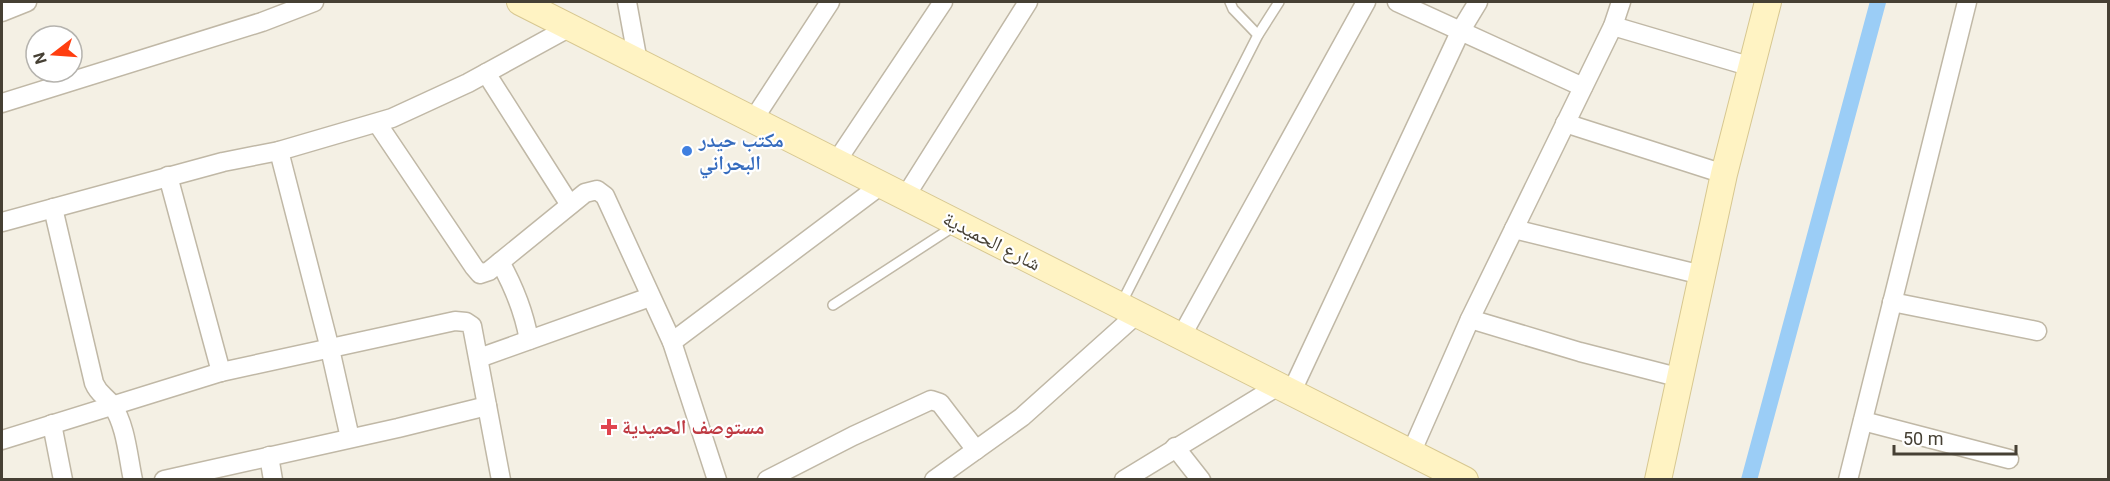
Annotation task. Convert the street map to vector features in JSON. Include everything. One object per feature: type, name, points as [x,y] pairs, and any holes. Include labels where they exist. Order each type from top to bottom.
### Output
[{"type":"street","points":[[2,12],[27,2]]},
{"type":"street","points":[[2,103],[262,22],[314,2]]},
{"type":"street","name":"شارع الحميدية","points":[[520,2],[1465,480]]},
{"type":"street","points":[[627,2],[638,62]]},
{"type":"street","points":[[753,120],[830,2]]},
{"type":"street","points":[[836,162],[943,2]]},
{"type":"street","points":[[905,197],[1028,2]]},
{"type":"street","points":[[1181,337],[1366,2]]},
{"type":"street","points":[[1397,2],[1583,87]]},
{"type":"street","points":[[1124,480],[1175,447],[1285,389],[1461,30],[1478,2]]},
{"type":"street","points":[[1411,453],[1470,319],[1613,26],[1621,2]]},
{"type":"street","points":[[1658,480],[1724,174],[1768,2]]},
{"type":"street","points":[[1848,480],[1967,2]]},
{"type":"street","points":[[1613,26],[1752,67]]},
{"type":"street","points":[[2,222],[168,176],[279,151],[392,118],[468,83],[570,27]]},
{"type":"street","points":[[486,73],[570,205]]},
{"type":"street","points":[[376,123],[480,274],[489,271],[585,193],[597,190],[605,196],[672,342],[717,480]]},
{"type":"street","points":[[1565,123],[1724,174]]},
{"type":"street","points":[[279,151],[330,349],[350,438]]},
{"type":"street","points":[[168,176],[221,372]]},
{"type":"street","points":[[672,342],[881,184]]},
{"type":"street","points":[[53,208],[94,383],[99,394],[112,405],[121,425],[133,480]]},
{"type":"street","points":[[1514,229],[1702,275]]},
{"type":"street","points":[[500,262],[519,299],[529,340]]},
{"type":"street","points":[[479,358],[650,297]]},
{"type":"street","points":[[1892,302],[2037,331]]},
{"type":"street","points":[[934,480],[1022,417],[1128,310]]},
{"type":"street","points":[[1470,319],[1581,352],[1681,378]]},
{"type":"street","points":[[2,440],[221,372],[455,321],[466,322],[472,326],[501,480]]},
{"type":"street","points":[[767,480],[862,431],[931,400],[940,403],[976,450]]},
{"type":"street","points":[[164,480],[487,406]]},
{"type":"street","points":[[1863,421],[2009,459]]},
{"type":"street","points":[[52,424],[63,480]]},
{"type":"street","points":[[1175,447],[1201,480]]},
{"type":"street","points":[[269,456],[273,480]]},
{"type":"lane","points":[[1230,2],[1233,9],[1258,35]]},
{"type":"lane","points":[[1128,310],[1258,35],[1279,2]]},
{"type":"lane","points":[[833,305],[958,224]]},
{"type":"waterway","points":[[1749,480],[1878,2]]},
{"type":"place","name":"مكتب حيدر البحراني","points":[[687,151]]},
{"type":"place","name":"مستوصف الحميدية","points":[[609,427]]}]
